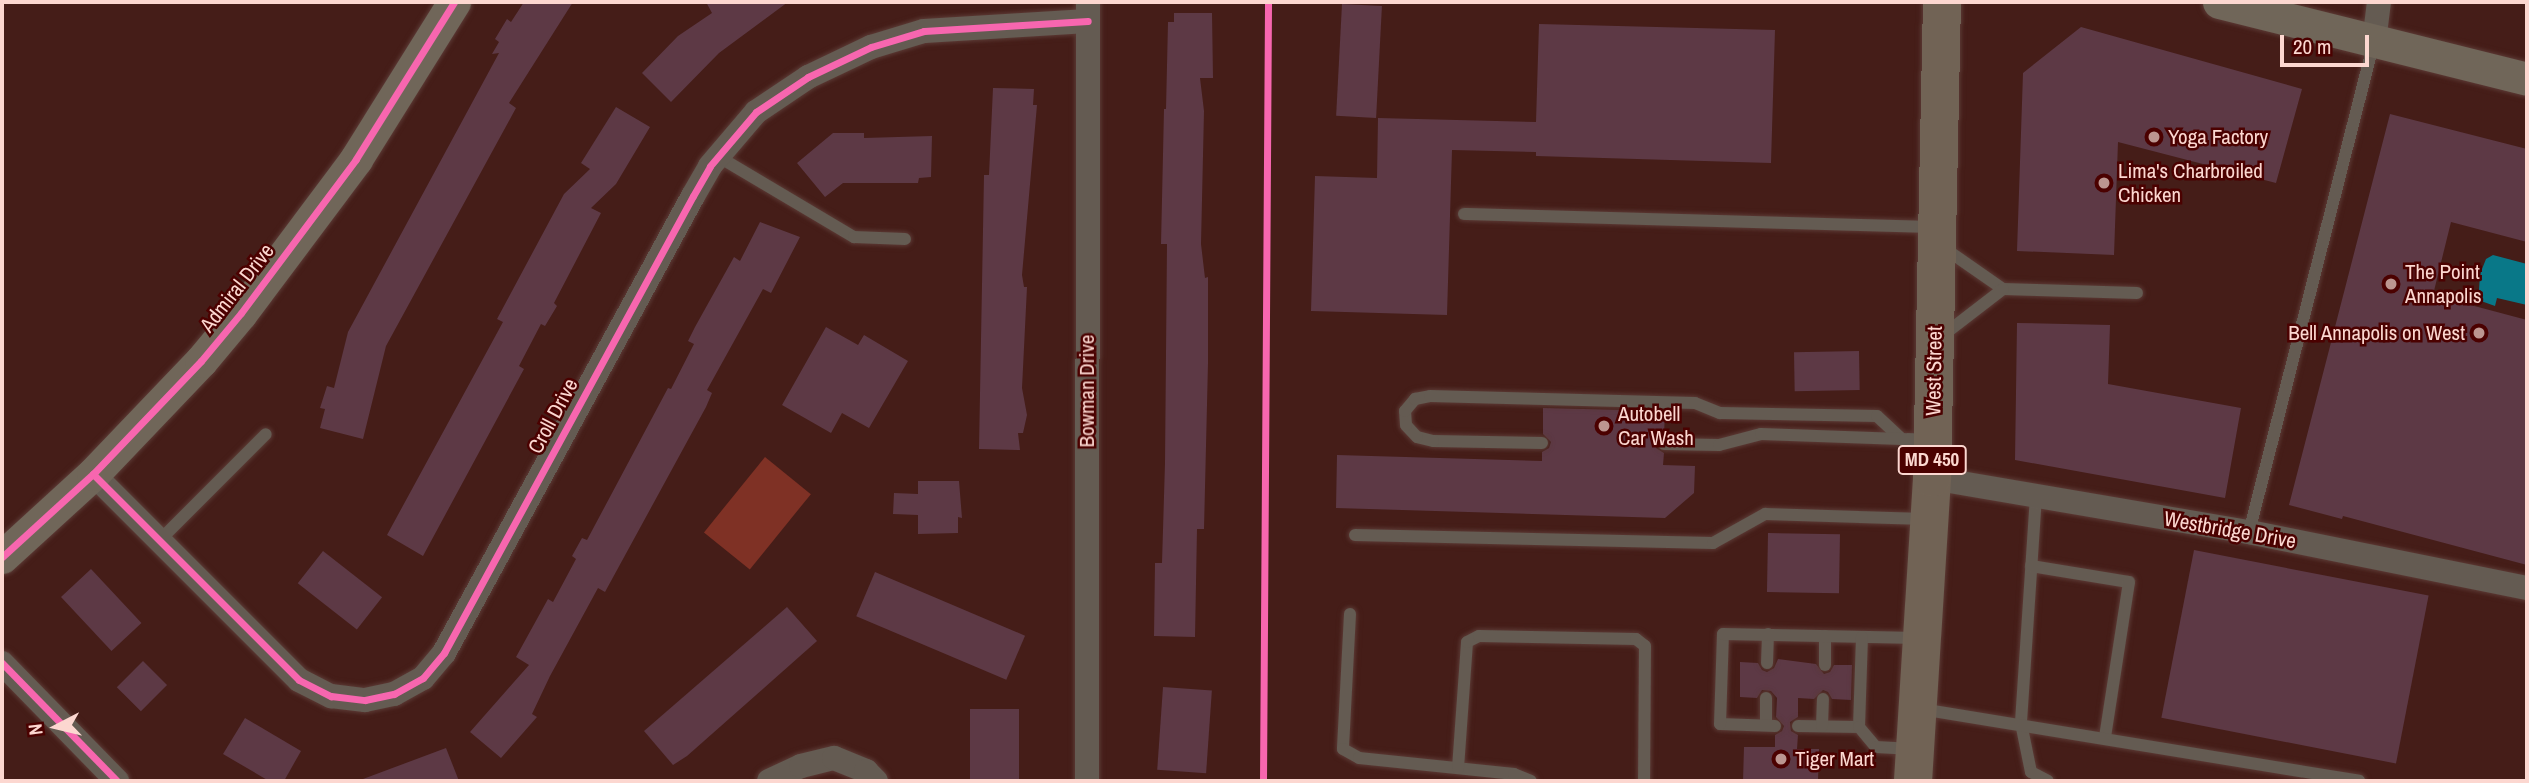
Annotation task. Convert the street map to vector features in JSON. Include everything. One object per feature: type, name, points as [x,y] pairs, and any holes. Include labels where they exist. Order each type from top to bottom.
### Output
[{"type":"main road","name":"West Street","points":[[1914,765],[1932,478],[1917,439],[1935,341],[1942,2]]},
{"type":"street","name":"Admiral Drive","points":[[2,557],[93,474],[201,361],[241,313],[372,136],[454,2]]},
{"type":"street","points":[[2219,2],[2527,79]]},
{"type":"street","points":[[2374,42],[2379,2]]},
{"type":"street","name":"Croll Drive","points":[[93,474],[161,539],[299,680],[331,696],[365,700],[394,694],[423,678],[444,653],[693,196],[719,157],[756,112],[808,77],[871,47],[924,31],[1088,12]]},
{"type":"street","name":"Bowman Drive","points":[[1087,781],[1088,12]]},
{"type":"street","name":"Westbridge Drive","points":[[1932,478],[2249,532],[2527,588]]},
{"type":"street","points":[[2,663],[117,781]]},
{"type":"street","points":[[769,781],[801,766],[834,758],[866,771],[876,781]]},
{"type":"lane","points":[[2249,532],[2374,42]]},
{"type":"lane","points":[[719,157],[854,237],[905,239]]},
{"type":"lane","points":[[1464,214],[1938,235],[2003,289],[2137,293]]},
{"type":"lane","points":[[1935,341],[2003,289]]},
{"type":"lane","points":[[1542,443],[1433,441],[1417,438],[1406,425],[1405,411],[1415,399],[1430,396],[1695,403],[1720,413],[1877,416],[1917,439]]},
{"type":"lane","points":[[161,539],[265,434]]},
{"type":"lane","points":[[1664,444],[1719,444],[1761,434],[1917,439]]},
{"type":"lane","points":[[2036,496],[2021,723],[2031,772],[2048,781]]},
{"type":"lane","points":[[1355,535],[1713,543],[1765,514],[1929,519]]},
{"type":"lane","points":[[2031,566],[2129,582],[2105,737]]},
{"type":"lane","points":[[1350,614],[1343,748],[1359,758],[1514,774],[1531,781]]},
{"type":"lane","points":[[1766,698],[1771,725],[1720,724],[1723,634],[1922,638]]},
{"type":"lane","points":[[1767,663],[1768,634]]},
{"type":"lane","points":[[1458,768],[1467,642],[1479,636],[1636,639],[1645,646],[1644,781]]},
{"type":"lane","points":[[1825,636],[1825,665]]},
{"type":"lane","points":[[1862,637],[1858,727],[1876,747],[1914,765]]},
{"type":"lane","points":[[1822,726],[1823,699]]},
{"type":"lane","points":[[1918,709],[2021,723],[2359,781]]},
{"type":"lane","points":[[1798,726],[1858,727]]},
{"type":"shaded area","points":[[765,457],[811,494],[750,570],[704,532]]},
{"type":"water","points":[[2493,255],[2527,264],[2527,305],[2497,298],[2495,306],[2481,301],[2483,292],[2479,290],[2480,274],[2486,259]]},
{"type":"building","points":[[524,2],[573,2],[509,103],[516,108],[386,346],[363,439],[320,428],[325,409],[320,408],[327,386],[334,388],[348,332],[499,53],[492,54],[499,42],[495,39],[507,19],[511,22]]},
{"type":"building","points":[[706,2],[788,2],[719,53],[671,102],[642,73],[678,36],[712,13]]},
{"type":"building","points":[[1342,4],[1382,6],[1376,118],[1336,116]]},
{"type":"building","points":[[1174,13],[1212,13],[1213,78],[1200,78],[1204,111],[1201,244],[1205,278],[1208,277],[1208,363],[1204,529],[1197,529],[1195,637],[1154,636],[1155,563],[1162,563],[1165,463],[1167,244],[1161,244],[1164,109],[1168,22],[1174,22]]},
{"type":"building","points":[[1539,24],[1775,30],[1771,163],[1536,156],[1536,152],[1452,150],[1447,315],[1311,311],[1315,176],[1377,178],[1378,118],[1536,122]]},
{"type":"building","points":[[2081,27],[2302,89],[2276,183],[2118,142],[2114,255],[2017,251],[2023,73]]},
{"type":"building","points":[[993,88],[1034,89],[1033,105],[1037,105],[1022,275],[1024,287],[1027,287],[1022,388],[1027,415],[1023,433],[1018,433],[1020,450],[979,449],[984,175],[989,175]]},
{"type":"building","points":[[616,107],[650,127],[616,184],[591,208],[601,213],[554,303],[557,306],[545,326],[541,324],[519,366],[524,369],[423,556],[387,535],[503,322],[497,319],[564,194],[590,169],[581,163]]},
{"type":"building","points":[[2390,114],[2527,149],[2527,242],[2451,222],[2433,295],[2527,320],[2527,565],[2343,516],[2342,519],[2289,505]]},
{"type":"building","points":[[833,133],[864,133],[864,138],[932,136],[931,177],[919,178],[918,183],[843,183],[825,197],[797,163]]},
{"type":"building","points":[[760,222],[800,237],[771,293],[763,289],[707,390],[712,393],[706,407],[605,592],[598,588],[532,714],[537,717],[501,758],[470,732],[529,665],[516,657],[548,599],[553,602],[576,559],[572,556],[582,538],[587,540],[668,388],[671,389],[694,344],[688,341],[734,257],[740,261]]},
{"type":"building","points":[[2017,323],[2110,325],[2108,384],[2241,408],[2225,498],[2015,460]]},
{"type":"building","points":[[826,327],[858,345],[864,335],[908,361],[869,428],[842,413],[831,433],[782,405]]},
{"type":"building","points":[[1859,351],[1860,390],[1795,391],[1794,352]]},
{"type":"building","points":[[1543,408],[1665,411],[1664,435],[1657,439],[1656,448],[1664,453],[1663,465],[1695,466],[1694,493],[1665,518],[1336,508],[1337,455],[1542,461],[1542,452],[1549,448],[1551,442],[1543,434]]},
{"type":"building","points":[[918,481],[959,481],[962,518],[958,517],[958,533],[918,534],[918,515],[893,514],[894,493],[918,494]]},
{"type":"building","points":[[1768,533],[1840,534],[1839,593],[1767,592]]},
{"type":"building","points":[[2194,550],[2429,596],[2396,763],[2161,718]]},
{"type":"building","points":[[323,551],[382,597],[357,629],[298,583]]},
{"type":"building","points":[[91,569],[141,623],[111,651],[61,597]]},
{"type":"building","points":[[875,572],[1025,636],[1006,680],[856,616]]},
{"type":"building","points":[[787,607],[817,641],[687,756],[673,765],[644,731]]},
{"type":"building","points":[[1778,659],[1816,664],[1824,674],[1830,672],[1834,665],[1852,665],[1851,700],[1832,699],[1828,692],[1823,690],[1814,699],[1798,698],[1798,717],[1790,722],[1791,731],[1798,735],[1797,749],[1819,749],[1818,781],[1743,781],[1744,747],[1775,747],[1775,735],[1782,731],[1784,726],[1776,717],[1777,698],[1771,691],[1762,690],[1757,698],[1740,697],[1740,662],[1758,663],[1762,670],[1767,672],[1774,668]]},
{"type":"building","points":[[143,661],[167,685],[141,711],[117,687]]},
{"type":"building","points":[[1163,687],[1212,690],[1206,773],[1157,770]]},
{"type":"building","points":[[970,709],[1019,709],[1019,781],[970,781]]},
{"type":"building","points":[[245,718],[301,751],[284,781],[269,781],[223,754]]},
{"type":"building","points":[[446,748],[459,781],[363,781],[363,779]]},
{"type":"cycle path","points":[[2,557],[93,474],[201,361],[241,313],[356,159],[454,2]]},
{"type":"cycle path","points":[[1263,781],[1268,2]]},
{"type":"cycle path","points":[[93,474],[299,680],[331,696],[365,700],[394,694],[423,678],[444,653],[710,166],[756,112],[808,77],[871,47],[924,31],[1088,21]]},
{"type":"cycle path","points":[[2,663],[117,781]]},
{"type":"place","name":"Yoga Factory","points":[[2154,137]]},
{"type":"place","name":"Lima's Charbroiled Chicken","points":[[2104,183]]},
{"type":"place","name":"The Point Annapolis","points":[[2391,284]]},
{"type":"place","name":"Bell Annapolis on West","points":[[2479,333]]},
{"type":"place","name":"Autobell Car Wash","points":[[1604,426]]},
{"type":"place","name":"Tiger Mart","points":[[1781,759]]}]
